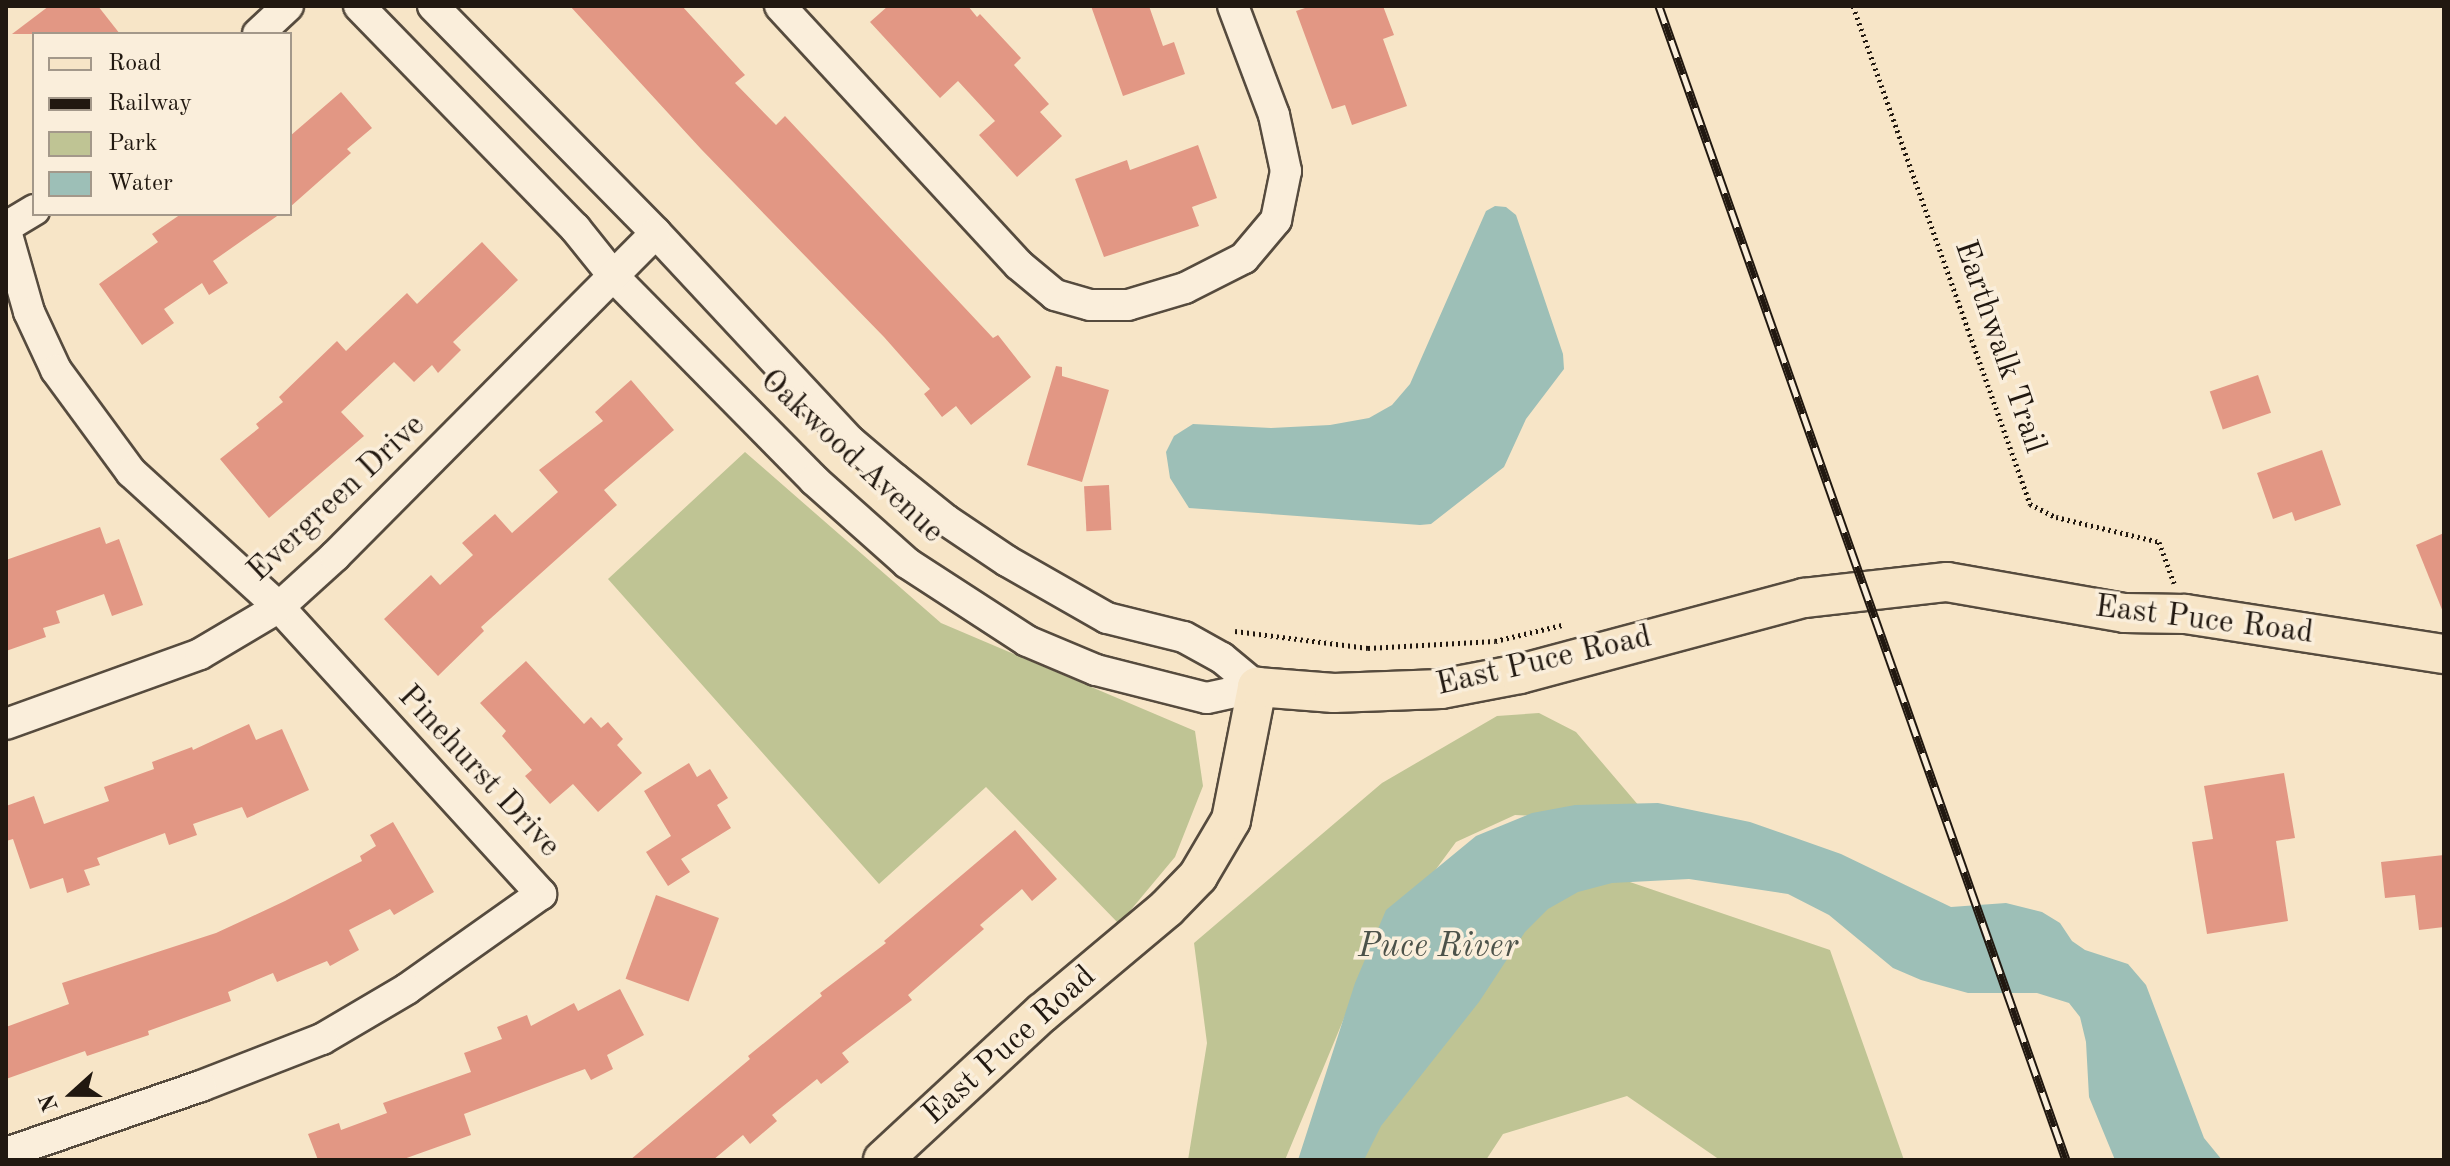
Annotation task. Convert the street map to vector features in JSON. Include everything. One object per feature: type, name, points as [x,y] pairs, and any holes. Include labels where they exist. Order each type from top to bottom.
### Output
[{"type":"main road","name":"East Puce Road","points":[[883,1160],[1042,1013],[1167,908],[1198,876],[1231,820],[1257,687],[1334,693],[1441,689],[1520,674],[1804,598],[1947,582],[2125,613],[2185,614],[2444,654]]},
{"type":"street","points":[[260,32],[288,6]]},
{"type":"street","name":"Oakwood Avenue","points":[[359,6],[575,228],[615,278],[854,518],[907,563],[1027,641],[1096,670],[1207,698],[1257,687]]},
{"type":"street","name":"Oakwood Avenue","points":[[433,6],[656,233],[850,441],[946,520],[1007,561],[1107,618],[1184,637],[1222,658],[1257,687]]},
{"type":"street","points":[[780,6],[1019,265],[1055,295],[1090,305],[1128,305],[1185,288],[1244,258],[1276,220],[1286,171],[1274,115],[1233,6]]},
{"type":"street","points":[[6,229],[32,211]]},
{"type":"street","name":"Pinehurst Drive","points":[[6,229],[29,312],[56,370],[87,417],[131,472],[279,607],[541,894],[407,989],[322,1039],[6,1153]]},
{"type":"street","name":"Evergreen Drive","points":[[6,724],[200,654],[279,607],[335,556],[615,278],[656,233]]},
{"type":"path","name":"Earthwalk Trail","points":[[1853,6],[2030,504],[2056,517],[2159,542],[2185,614]]},
{"type":"path","points":[[1221,627],[1245,633],[1368,648],[1495,641],[1569,624]]},
{"type":"green space","points":[[745,452],[941,623],[1195,731],[1203,786],[1175,857],[1119,924],[986,787],[879,884],[608,579]]},
{"type":"green space","points":[[1539,713],[1576,732],[1651,820],[1515,815],[1456,842],[1367,963],[1285,1160],[1188,1160],[1207,1043],[1194,943],[1382,783],[1497,716]]},
{"type":"green space","points":[[1574,863],[1830,950],[1904,1160],[1720,1160],[1627,1096],[1503,1134],[1486,1160],[1345,1160]]},
{"type":"water","points":[[1495,206],[1506,207],[1516,215],[1563,354],[1564,369],[1526,419],[1504,467],[1431,524],[1189,508],[1170,478],[1166,452],[1174,436],[1193,424],[1271,428],[1330,425],[1369,418],[1392,405],[1410,384],[1486,211]]},
{"type":"water","name":"Puce River","points":[[1658,803],[1750,822],[1841,854],[1951,907],[2006,903],[2042,912],[2060,923],[2072,941],[2085,950],[2128,964],[2146,985],[2204,1138],[2222,1160],[2115,1160],[2089,1097],[2086,1042],[2080,1017],[2069,1003],[2037,993],[1968,993],[1921,980],[1893,968],[1829,915],[1788,894],[1689,879],[1612,883],[1578,892],[1548,909],[1525,932],[1479,1002],[1381,1126],[1364,1160],[1298,1160],[1355,983],[1386,910],[1476,836],[1532,813],[1575,805]]},
{"type":"building","points":[[49,6],[98,6],[118,32],[32,32],[12,34]]},
{"type":"building","points":[[570,6],[682,6],[745,75],[735,83],[776,125],[785,116],[993,338],[998,335],[1031,377],[971,425],[956,406],[942,417],[924,394],[930,389],[884,337],[701,149]]},
{"type":"building","points":[[888,6],[968,6],[977,17],[980,14],[1021,58],[1014,65],[1049,104],[1040,112],[1062,136],[1017,177],[979,135],[995,121],[958,81],[940,98],[870,22]]},
{"type":"building","points":[[1091,6],[1149,6],[1163,46],[1174,42],[1185,74],[1123,96]]},
{"type":"building","points":[[1311,6],[1383,6],[1394,35],[1383,39],[1407,106],[1352,125],[1345,105],[1332,109],[1296,11]]},
{"type":"building","points":[[341,92],[372,128],[347,149],[351,153],[292,205],[292,134]]},
{"type":"building","points":[[1198,145],[1217,198],[1192,207],[1199,226],[1104,257],[1075,179],[1127,160],[1130,170]]},
{"type":"building","points":[[178,216],[277,216],[213,261],[228,283],[209,295],[202,283],[164,309],[174,323],[142,345],[99,284],[158,242],[152,234]]},
{"type":"building","points":[[482,242],[518,280],[453,342],[461,350],[438,373],[432,365],[414,382],[394,362],[341,412],[364,436],[269,518],[220,459],[259,428],[256,424],[283,402],[279,397],[337,341],[346,351],[407,293],[417,304]]},
{"type":"building","points":[[1056,366],[1062,367],[1062,376],[1109,390],[1082,482],[1027,465]]},
{"type":"building","points":[[2258,375],[2271,413],[2223,429],[2210,392]]},
{"type":"building","points":[[631,380],[674,430],[604,490],[617,505],[481,627],[484,631],[438,676],[384,619],[431,575],[440,585],[473,555],[462,543],[495,514],[512,533],[558,492],[539,470],[603,421],[595,412]]},
{"type":"building","points":[[2322,450],[2341,505],[2295,521],[2292,512],[2273,519],[2257,473]]},
{"type":"building","points":[[1109,485],[1111,530],[1086,531],[1084,486]]},
{"type":"building","points":[[100,527],[106,544],[119,539],[143,605],[112,616],[104,594],[56,611],[60,623],[43,628],[46,637],[6,651],[6,560]]},
{"type":"building","points":[[2444,533],[2444,612],[2443,612],[2416,545]]},
{"type":"building","points":[[526,661],[584,724],[591,717],[601,728],[608,722],[623,739],[617,745],[642,773],[598,812],[573,784],[550,804],[525,776],[532,770],[502,736],[506,731],[480,703]]},
{"type":"building","points":[[249,724],[256,740],[282,729],[309,790],[247,818],[242,807],[193,824],[197,835],[169,845],[165,833],[97,858],[100,865],[84,870],[90,885],[67,893],[63,878],[30,889],[13,839],[6,841],[6,806],[34,796],[44,824],[109,801],[104,787],[154,769],[152,762],[192,747],[193,750]]},
{"type":"building","points":[[689,763],[697,777],[710,769],[728,798],[717,805],[731,828],[681,859],[690,872],[668,886],[646,852],[671,836],[644,791]]},
{"type":"building","points":[[2284,773],[2295,838],[2276,841],[2288,921],[2207,934],[2192,842],[2213,839],[2204,786]]},
{"type":"building","points":[[393,822],[434,892],[394,915],[390,909],[349,930],[359,950],[330,966],[327,961],[277,982],[273,973],[228,992],[231,1001],[148,1031],[149,1035],[87,1056],[85,1051],[6,1079],[6,1027],[69,1004],[62,983],[216,933],[285,901],[362,861],[360,856],[376,846],[370,835]]},
{"type":"building","points":[[1015,830],[1057,879],[1032,901],[1022,889],[980,925],[984,929],[908,995],[912,1000],[842,1053],[849,1062],[821,1084],[817,1079],[772,1115],[777,1121],[750,1144],[743,1135],[713,1160],[630,1160],[750,1059],[748,1056],[822,996],[820,993],[886,943],[884,941]]},
{"type":"building","points":[[2444,855],[2444,927],[2419,930],[2415,895],[2385,898],[2381,862]]},
{"type":"building","points":[[656,895],[719,918],[689,1002],[626,979]]},
{"type":"building","points":[[620,989],[644,1035],[607,1055],[613,1069],[591,1080],[585,1069],[464,1114],[471,1135],[401,1160],[318,1160],[308,1134],[339,1123],[341,1130],[387,1113],[383,1103],[471,1072],[464,1053],[502,1039],[497,1027],[527,1015],[531,1026],[574,1003],[578,1011]]},
{"type":"railway","points":[[1659,6],[2066,1160]]}]
